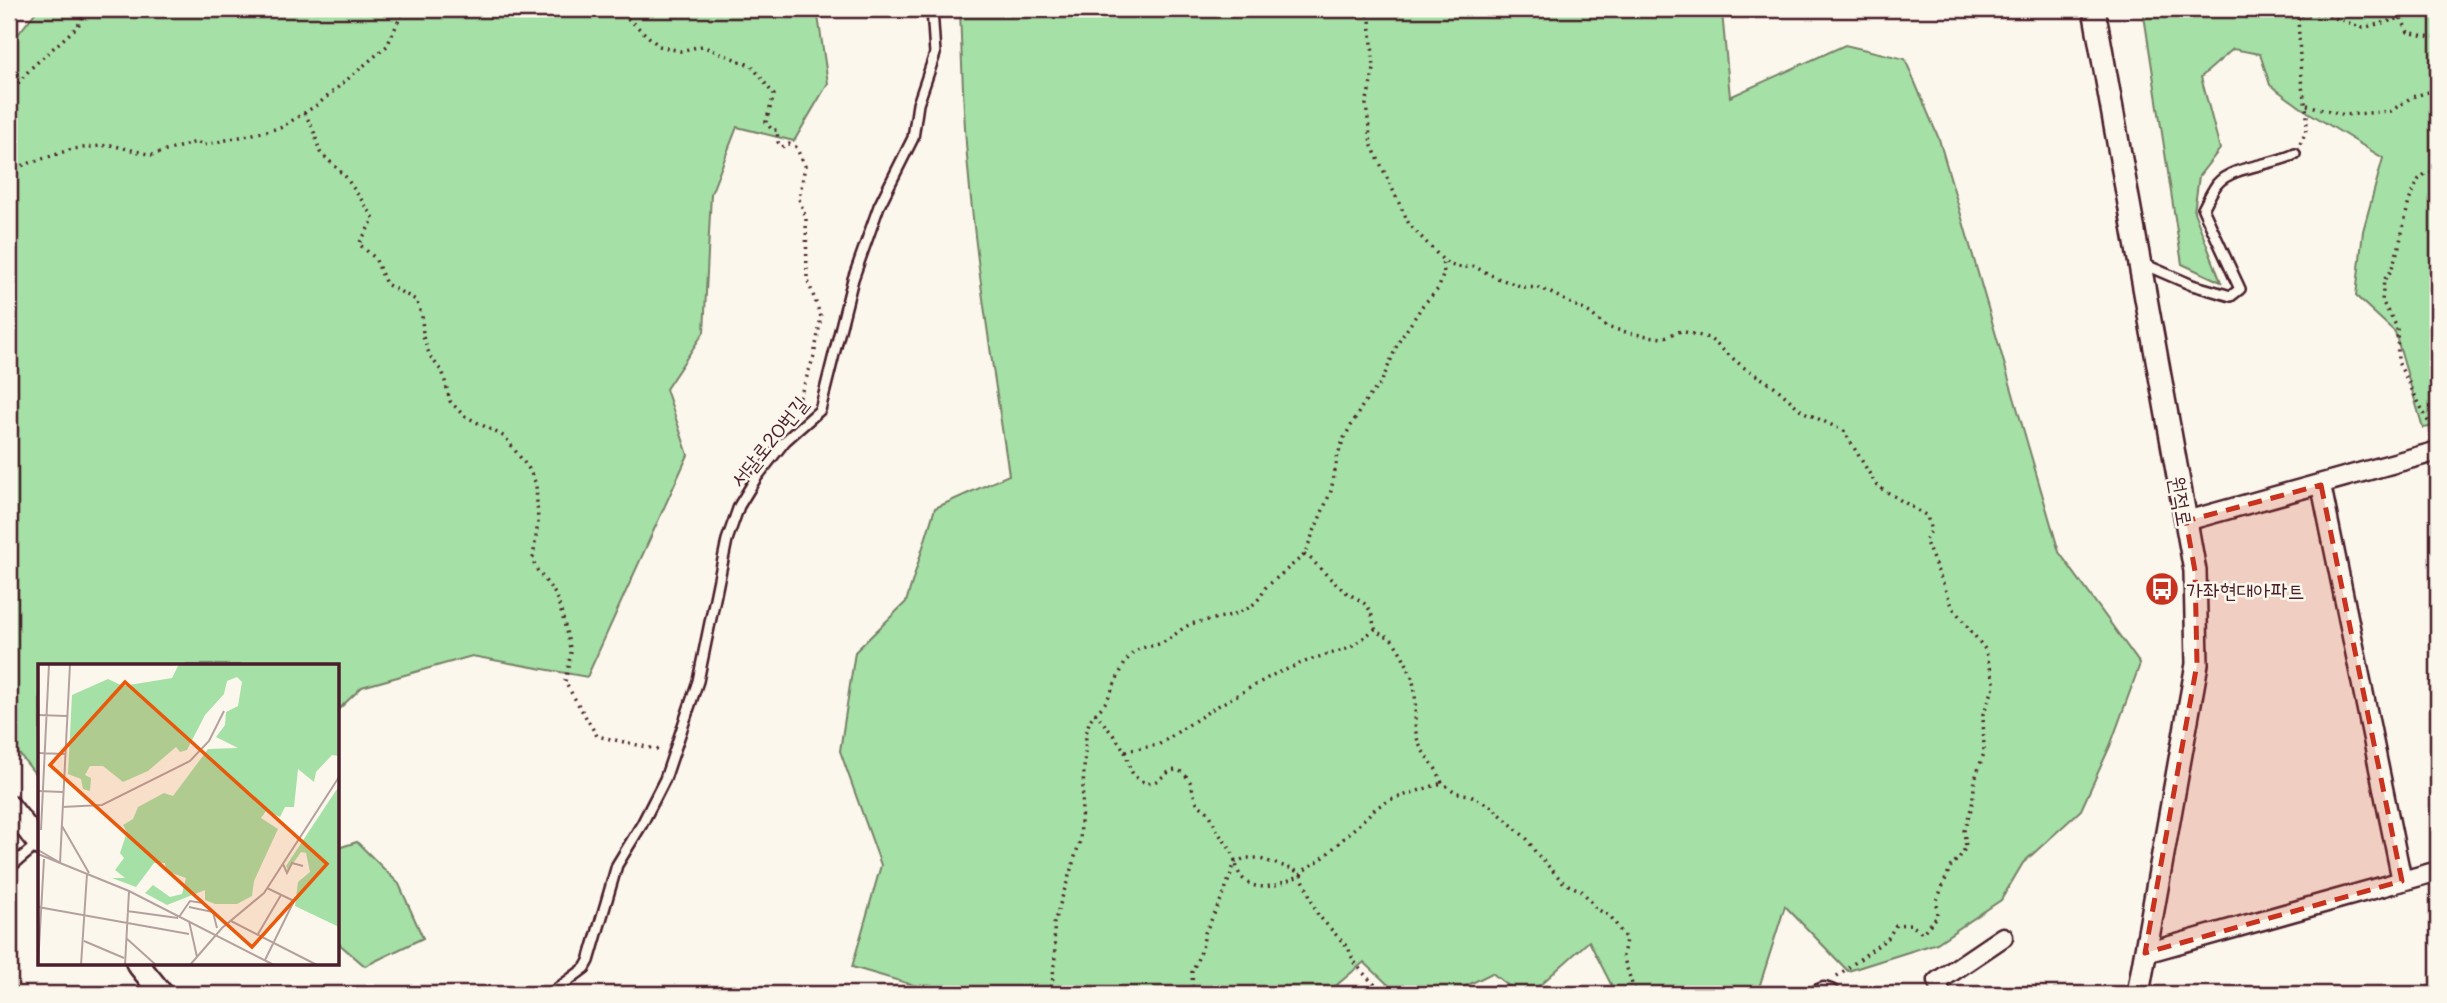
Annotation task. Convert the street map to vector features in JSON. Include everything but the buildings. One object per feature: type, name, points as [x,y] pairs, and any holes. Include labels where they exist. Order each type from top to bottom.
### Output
[{"type":"street","name":"원적로","points":[[2094,9],[2195,571],[2197,664],[2138,994]]},
{"type":"street","points":[[2186,521],[2438,452]]},
{"type":"street","points":[[2321,485],[2402,881]]},
{"type":"street","points":[[9,806],[38,842]]},
{"type":"street","points":[[2145,953],[2438,871]]},
{"type":"street","points":[[1941,994],[1937,981],[2003,937]]},
{"type":"street","points":[[137,964],[162,994]]},
{"type":"lane","name":"서달로20번길","points":[[550,994],[585,968],[589,961],[617,865],[665,779],[698,681],[727,540],[739,506],[756,478],[785,441],[820,410],[853,279],[879,206],[913,138],[918,104],[934,54],[932,9]]},
{"type":"lane","points":[[2139,262],[2192,285],[2231,296],[2240,289],[2203,209],[2218,183],[2232,171],[2270,164],[2295,154]]},
{"type":"lane","points":[[9,868],[38,846]]},
{"type":"path","points":[[9,94],[31,68],[78,26],[83,15],[98,9]]},
{"type":"path","points":[[9,170],[72,149],[111,145],[152,155],[196,142],[204,145],[280,128],[317,105],[387,46],[404,9]]},
{"type":"path","points":[[617,9],[659,46],[680,51],[702,46],[752,66],[774,95],[766,122],[772,130],[777,130],[778,142],[782,147],[789,144],[796,146],[805,166],[799,199],[806,218],[807,278],[821,317],[814,356],[797,404],[810,410],[820,410]]},
{"type":"path","points":[[1363,9],[1370,19],[1374,69],[1366,104],[1371,144],[1409,224],[1442,259],[1450,265],[1473,267],[1523,287],[1541,288],[1590,313],[1606,327],[1662,338],[1681,331],[1709,338],[1743,368],[1773,386],[1802,411],[1844,431],[1877,486],[1927,516],[1931,531],[1924,540],[1937,575],[1953,608],[1985,649],[1995,685],[1983,714],[1984,753],[1975,779],[1972,806],[1964,831],[1965,847],[1951,866],[1937,900],[1937,916],[1922,933],[1910,924],[1896,925],[1888,938],[1825,991]]},
{"type":"path","points":[[2292,9],[2298,16],[2308,132],[2295,154]]},
{"type":"path","points":[[2401,9],[2401,18],[2408,32],[2438,37]]},
{"type":"path","points":[[2298,16],[2321,13],[2364,28],[2401,18]]},
{"type":"path","points":[[2307,105],[2345,116],[2391,111],[2412,97],[2432,91],[2438,85]]},
{"type":"path","points":[[303,113],[313,128],[320,152],[345,176],[374,218],[359,244],[374,258],[386,284],[416,300],[430,356],[443,373],[450,401],[463,415],[505,438],[529,468],[536,484],[538,522],[533,559],[535,567],[556,595],[563,618],[571,652],[565,682],[597,736],[672,754]]},
{"type":"path","points":[[2438,170],[2419,179],[2409,201],[2399,246],[2384,280],[2382,301],[2397,327],[2398,362],[2428,421],[2438,430]]},
{"type":"path","points":[[1051,994],[1055,957],[1054,923],[1080,841],[1089,718],[1105,703],[1130,654],[1141,647],[1161,643],[1176,631],[1191,625],[1231,616],[1253,605],[1265,587],[1304,555],[1331,491],[1344,438],[1364,403],[1382,380],[1398,343],[1423,305],[1439,288],[1444,272],[1442,259]]},
{"type":"path","points":[[1304,555],[1344,591],[1362,601],[1368,607],[1375,629],[1390,637],[1402,652],[1415,687],[1414,712],[1420,745],[1438,770],[1442,783],[1457,793],[1470,794],[1492,807],[1527,839],[1536,853],[1564,883],[1582,891],[1597,909],[1611,917],[1626,939],[1623,956],[1633,987],[1639,994]]},
{"type":"path","points":[[1125,751],[1158,745],[1214,708],[1273,675],[1312,659],[1350,648],[1375,629]]},
{"type":"path","points":[[1095,713],[1125,751],[1128,769],[1143,782],[1161,779],[1168,771],[1177,769],[1185,774],[1192,783],[1196,802],[1210,814],[1240,874],[1248,884],[1256,887],[1275,885],[1301,876],[1303,871],[1324,857],[1351,828],[1377,807],[1442,783]]},
{"type":"path","points":[[1235,862],[1257,858],[1293,869],[1301,876],[1318,915],[1349,949],[1362,973],[1383,994]]},
{"type":"path","points":[[1193,994],[1192,972],[1235,862]]},
{"type":"highlighted area","points":[[2321,485],[2402,881],[2145,953],[2197,664],[2195,571],[2186,521]]},
{"type":"green space","points":[[38,9],[817,9],[828,83],[794,141],[737,127],[711,194],[704,332],[666,389],[688,455],[587,677],[472,656],[362,687],[340,708],[340,664],[38,664],[38,777],[9,741],[9,43]]},
{"type":"green space","points":[[960,9],[1731,9],[1722,12],[1730,97],[1845,45],[1905,59],[1939,139],[2059,552],[2140,664],[2110,746],[2081,810],[2023,863],[2001,900],[1937,943],[1848,971],[1785,906],[1757,994],[1616,994],[1589,941],[1530,994],[1519,994],[1492,973],[1450,994],[1398,994],[1364,962],[1326,994],[922,994],[917,986],[852,967],[881,865],[840,751],[855,652],[906,602],[935,508],[1009,475],[972,207],[965,128]]},
{"type":"green space","points":[[2143,9],[2438,9],[2438,426],[2423,428],[2395,332],[2356,296],[2363,231],[2383,158],[2303,109],[2270,85],[2260,54],[2233,49],[2201,77],[2220,149],[2199,176],[2194,212],[2221,282],[2182,264]]},
{"type":"green space","points":[[357,842],[399,884],[423,938],[365,966],[340,945],[340,847]]},
{"type":"place","name":"가좌현대아파트","points":[[2162,589]]}]
